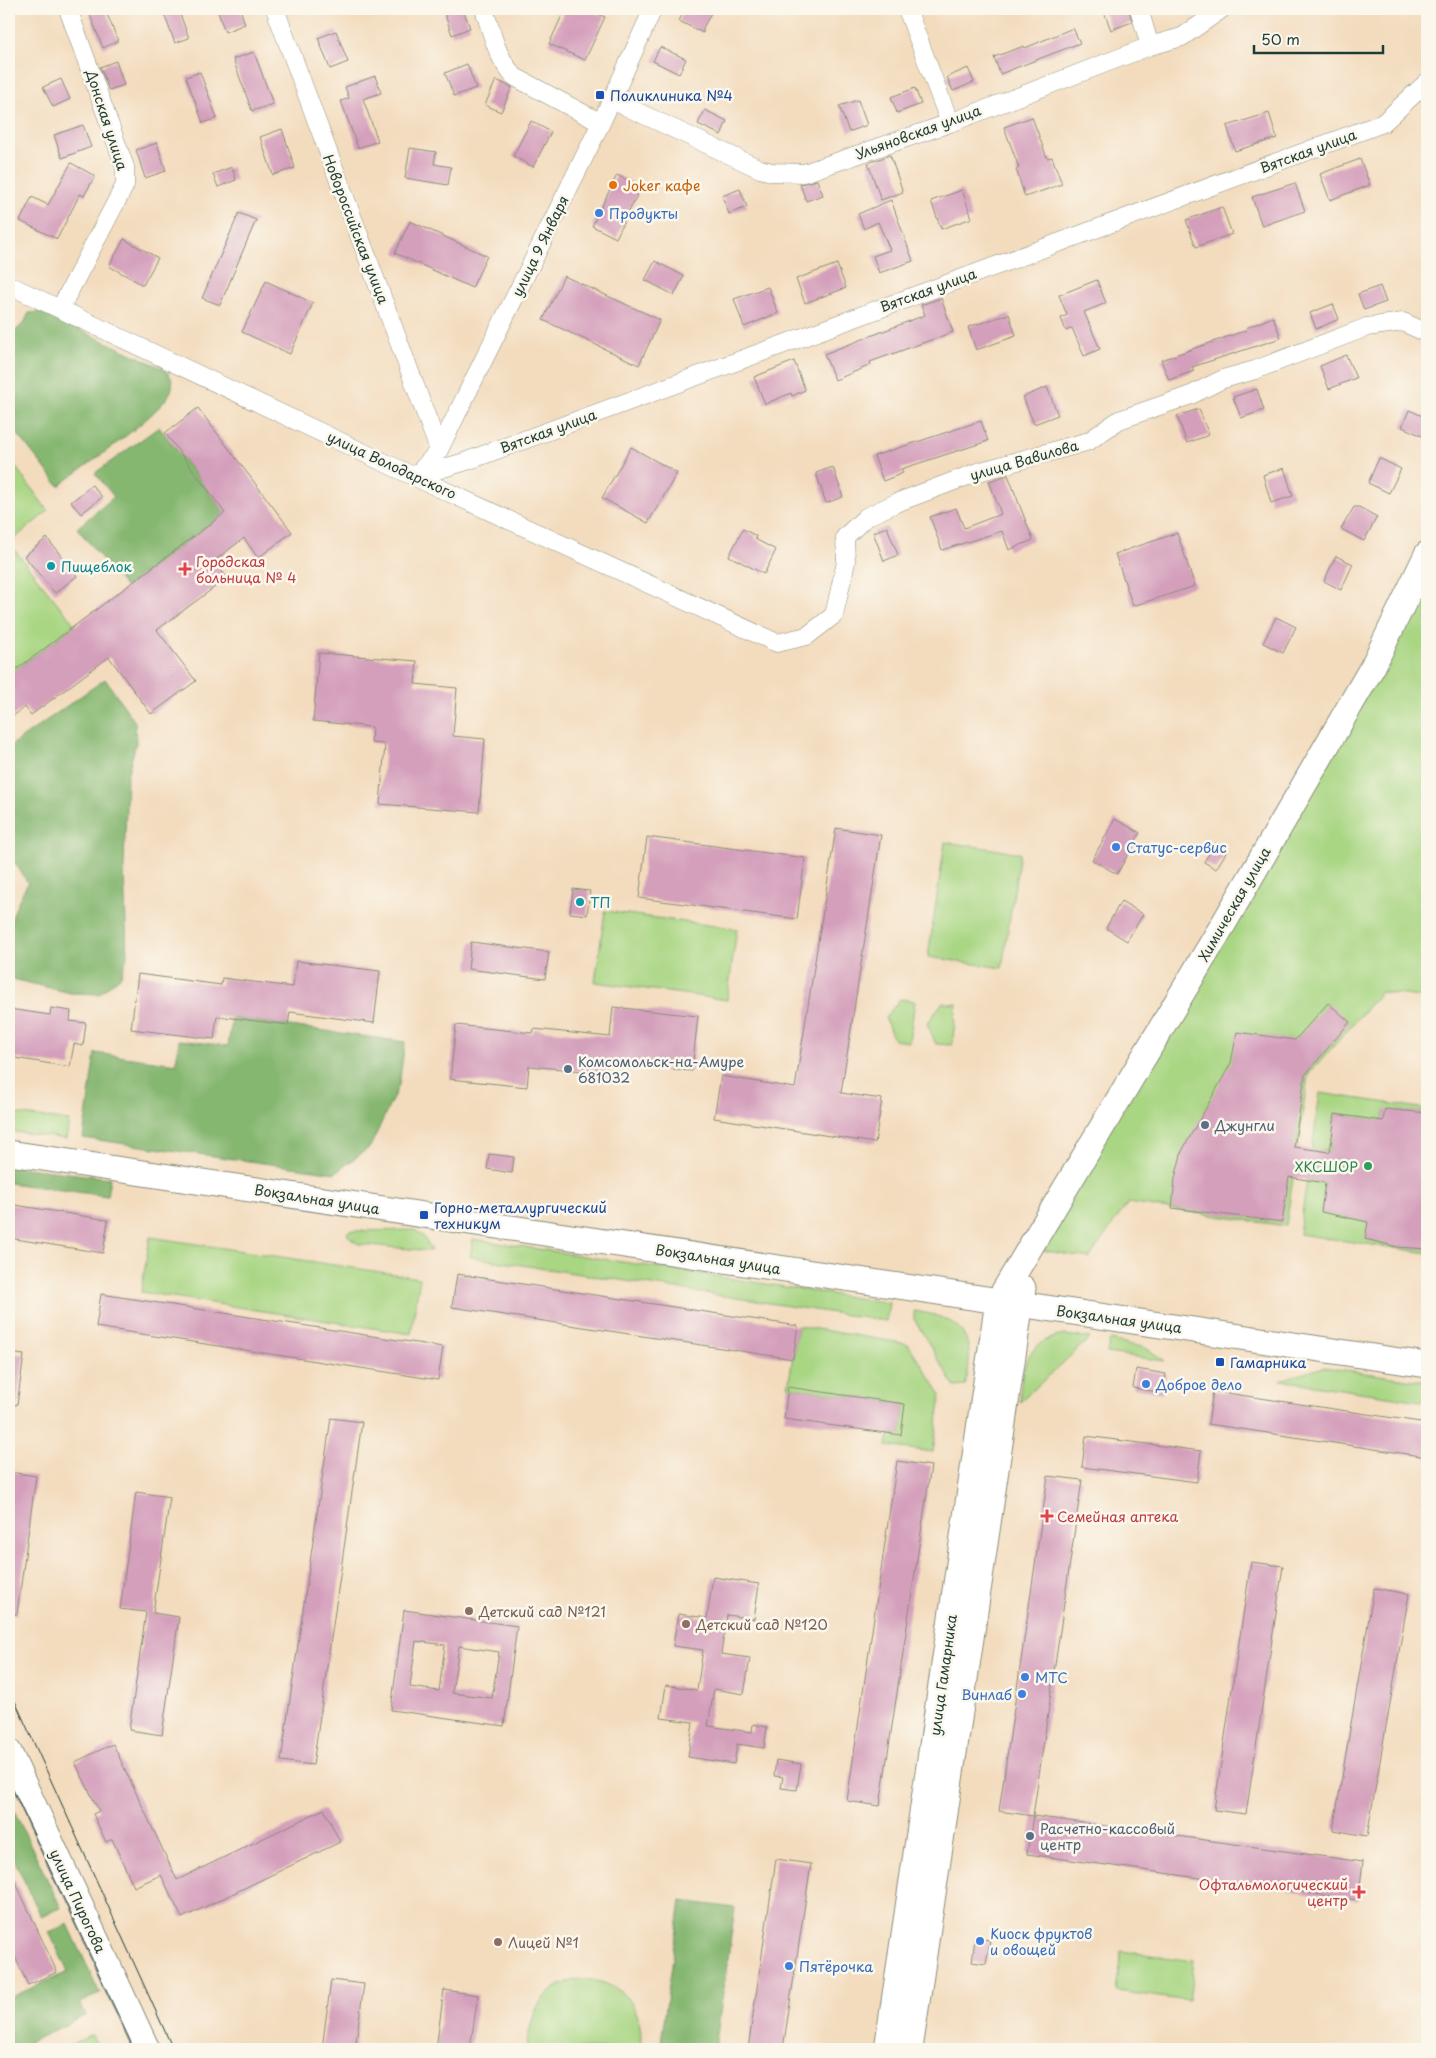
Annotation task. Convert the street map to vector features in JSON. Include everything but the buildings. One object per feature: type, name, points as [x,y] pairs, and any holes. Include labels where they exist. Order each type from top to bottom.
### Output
[{"type":"street","name":"Донская улица","points":[[60,309],[126,185],[125,167],[68,9]]},
{"type":"street","name":"Новороссийская улица","points":[[275,9],[439,450]]},
{"type":"street","points":[[484,9],[505,68],[515,77],[601,123]]},
{"type":"street","name":"улица 9 Января","points":[[416,477],[439,450],[601,123],[654,9]]},
{"type":"street","points":[[907,9],[950,122]]},
{"type":"street","points":[[1140,9],[1150,46]]},
{"type":"street","name":"Ульяновская улица","points":[[612,100],[760,169],[778,173],[804,173],[950,122],[1150,46],[1182,37],[1222,9]]},
{"type":"street","name":"Вятская улица","points":[[416,477],[467,462],[1383,123],[1427,82]]},
{"type":"street","name":"улица Володарского","points":[[9,285],[416,477],[777,643]]},
{"type":"street","name":"улица Вавилова","points":[[777,643],[807,636],[834,615],[846,562],[845,537],[866,517],[896,503],[978,472],[1089,441],[1119,420],[1190,395],[1223,379],[1255,370],[1367,327],[1403,322],[1427,333]]},
{"type":"street","name":"Химическая улица","points":[[1009,1303],[1029,1248],[1224,923],[1373,666],[1427,554]]},
{"type":"street","name":"Вокзальная улица","points":[[9,1153],[1427,1365]]},
{"type":"street","name":"улица Гамарника","points":[[887,2049],[1009,1303]]},
{"type":"street","name":"улица Гамарника","points":[[910,2049],[1009,1303]]},
{"type":"street","name":"улица Пирогова","points":[[9,1752],[147,2049]]},
{"type":"green space","points":[[41,312],[162,368],[172,380],[171,391],[153,413],[59,486],[9,423],[9,337],[24,323],[29,313]]},
{"type":"green space","points":[[159,427],[225,513],[125,587],[77,528],[114,497],[95,473]]},
{"type":"green space","points":[[9,458],[48,511],[9,543]]},
{"type":"green space","points":[[9,543],[75,625],[9,675]]},
{"type":"green space","points":[[1427,554],[1427,998],[1381,992],[1308,1075],[1286,1226],[1128,1203],[1089,1258],[1029,1248]]},
{"type":"green space","points":[[105,679],[135,722],[136,743],[127,776],[124,867],[127,956],[121,976],[99,994],[70,993],[13,979],[9,940],[10,929],[15,908],[28,883],[9,853],[9,747]]},
{"type":"green space","points":[[945,842],[1020,853],[1002,968],[928,957]]},
{"type":"green space","points":[[605,911],[737,929],[727,1000],[595,982]]},
{"type":"green space","points":[[900,999],[915,1001],[909,1042],[894,1040],[885,1018]]},
{"type":"green space","points":[[942,1003],[957,1004],[952,1045],[936,1044],[927,1024]]},
{"type":"green space","points":[[232,1018],[405,1042],[399,1085],[370,1147],[335,1173],[83,1138],[95,1053],[176,1064],[179,1040],[228,1046]]},
{"type":"green space","points":[[1320,1093],[1427,1109],[1427,1113],[1385,1110],[1383,1121],[1336,1114],[1330,1152],[1312,1149]]},
{"type":"green space","points":[[9,1113],[69,1121],[66,1139],[9,1131]]},
{"type":"green space","points":[[9,1166],[110,1178],[107,1196],[9,1183]]},
{"type":"green space","points":[[1307,1180],[1325,1183],[1321,1212],[1368,1222],[1366,1239],[1397,1247],[1427,1249],[1427,1253],[1299,1234]]},
{"type":"green space","points":[[415,1230],[424,1237],[431,1249],[430,1251],[359,1244],[347,1234],[349,1231]]},
{"type":"green space","points":[[150,1237],[420,1278],[411,1334],[141,1292]]},
{"type":"green space","points":[[473,1239],[889,1303],[886,1321],[470,1257]]},
{"type":"green space","points":[[914,1311],[945,1319],[963,1333],[969,1355],[965,1386],[955,1387],[914,1319]]},
{"type":"green space","points":[[798,1326],[908,1344],[941,1395],[933,1452],[887,1446],[889,1434],[901,1435],[905,1404],[788,1387]]},
{"type":"green space","points":[[1065,1335],[1090,1338],[1020,1402],[1022,1377],[1028,1357],[1042,1343]]},
{"type":"green space","points":[[1110,1340],[1146,1348],[1165,1361],[1107,1353]]},
{"type":"green space","points":[[1324,1367],[1427,1382],[1427,1402],[1280,1380]]},
{"type":"green space","points":[[9,1800],[61,1908],[41,1916],[9,1849]]},
{"type":"green space","points":[[681,1901],[735,1908],[715,2049],[660,2049]]},
{"type":"green space","points":[[68,1924],[100,1994],[80,2002],[86,2015],[16,2049],[9,2049],[9,1998],[68,1972],[49,1932]]},
{"type":"green space","points":[[1121,1951],[1194,1961],[1189,2001],[1116,1991]]},
{"type":"green space","points":[[580,1979],[608,1985],[628,1999],[635,2009],[639,2021],[641,2034],[640,2049],[526,2049],[535,2013],[546,1995],[555,1988]]},
{"type":"green space","points":[[92,2035],[99,2049],[61,2049]]},
{"type":"tram line","points":[[9,1688],[173,2049]]},
{"type":"tram line","points":[[9,1781],[134,2049]]},
{"type":"place","name":"Поликлиника №4","points":[[600,95]]},
{"type":"place","name":"Joker кафе","points":[[613,185]]},
{"type":"place","name":"Продукты","points":[[599,213]]},
{"type":"place","name":"Пищеблок","points":[[51,566]]},
{"type":"place","name":"Городская больница № 4","points":[[185,569]]},
{"type":"place","name":"Статус-сервис","points":[[1116,847]]},
{"type":"place","name":"ТП","points":[[580,902]]},
{"type":"place","name":"Комсомольск-на-Амуре 681032","points":[[568,1069]]},
{"type":"place","name":"Джунгли","points":[[1205,1125]]},
{"type":"place","name":"ХКСШОР","points":[[1368,1166]]},
{"type":"place","name":"Горно-металлургический техникум","points":[[424,1215]]},
{"type":"place","name":"Гамарника","points":[[1220,1362]]},
{"type":"place","name":"Доброе дело","points":[[1146,1384]]},
{"type":"place","name":"Семейная аптека","points":[[1047,1516]]},
{"type":"place","name":"Детский сад №121","points":[[469,1611]]},
{"type":"place","name":"Детский сад №120","points":[[686,1624]]},
{"type":"place","name":"МТС","points":[[1025,1677]]},
{"type":"place","name":"Винлаб","points":[[1022,1694]]},
{"type":"place","name":"Расчетно-кассовый центр","points":[[1030,1836]]},
{"type":"place","name":"Офтальмологический центр","points":[[1359,1892]]},
{"type":"place","name":"Киоск фруктов и овощей","points":[[980,1941]]},
{"type":"place","name":"Лицей №1","points":[[498,1942]]},
{"type":"place","name":"Пятёрочка","points":[[789,1966]]}]
